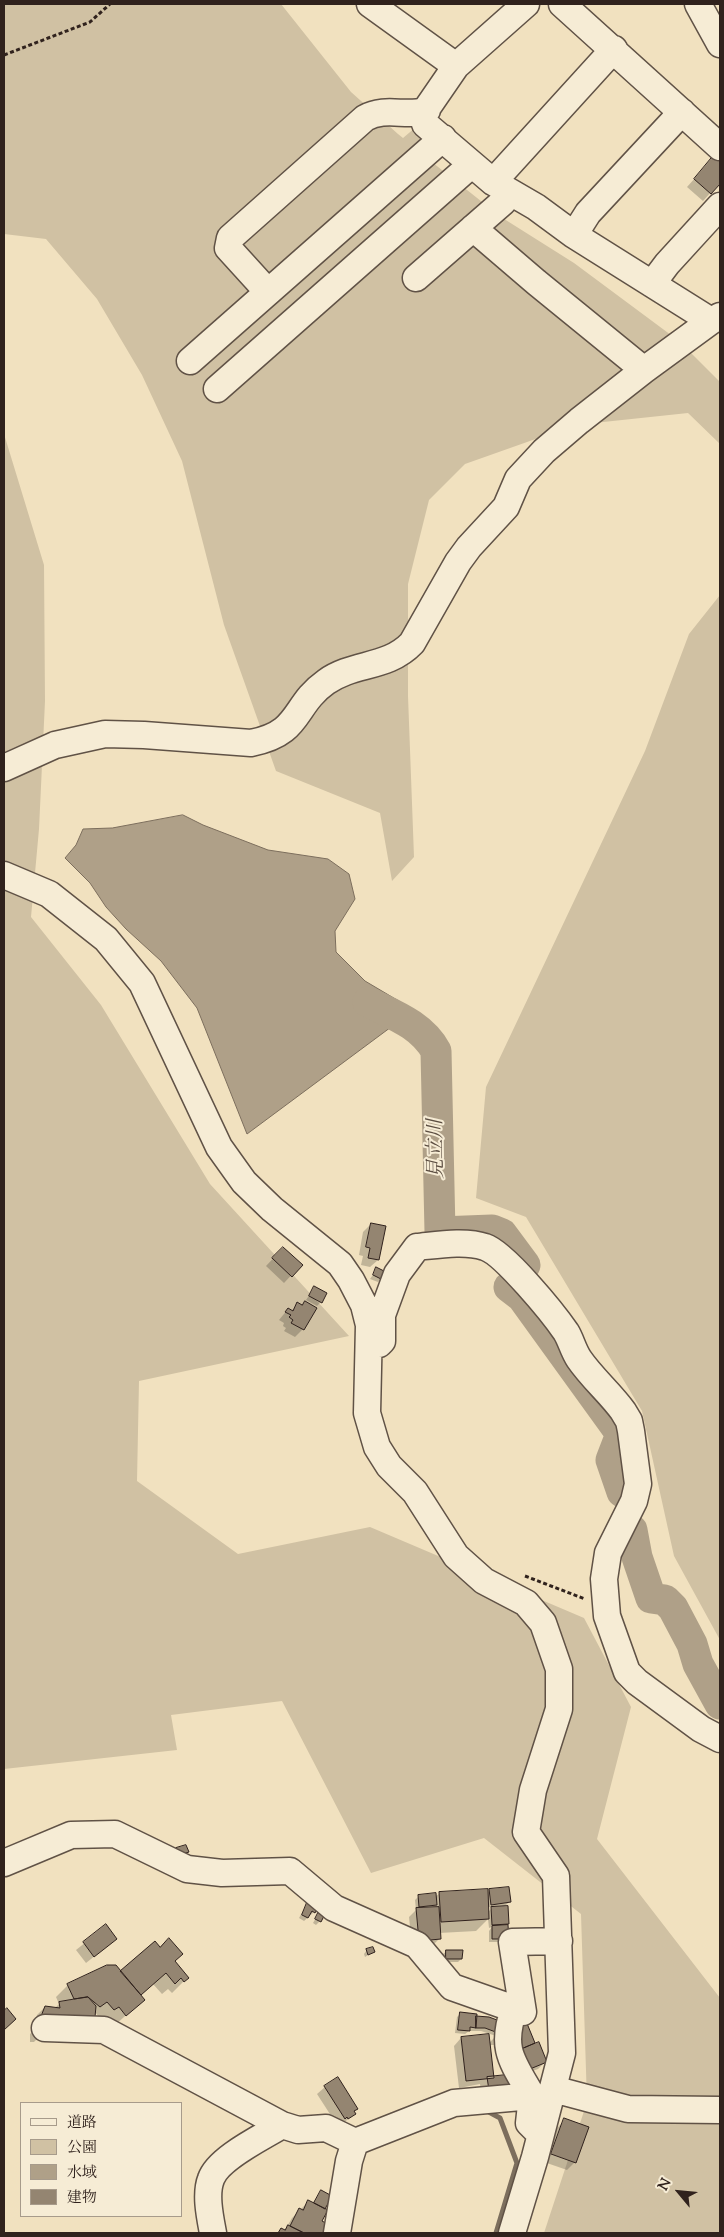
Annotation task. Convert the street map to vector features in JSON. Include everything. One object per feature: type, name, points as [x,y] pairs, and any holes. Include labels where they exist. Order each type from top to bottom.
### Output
[{"type":"street","points":[[4,768],[56,745],[105,734],[251,743],[282,733],[290,726],[315,692],[324,684],[347,671],[387,661],[404,651],[412,643],[458,562],[469,547],[506,507],[518,478],[544,451],[644,370],[715,319],[652,284],[574,235],[536,207],[501,188],[471,165],[443,138],[425,124],[423,114],[456,66],[526,4]]},
{"type":"street","points":[[562,4],[614,49],[720,147]]},
{"type":"street","points":[[698,4],[720,44]]},
{"type":"street","points":[[375,5],[456,66]]},
{"type":"street","points":[[416,278],[503,202],[501,188],[614,49]]},
{"type":"street","points":[[268,292],[228,248],[230,238],[365,118],[379,112],[407,111],[416,114],[427,110]]},
{"type":"street","points":[[574,235],[588,214],[682,112]]},
{"type":"street","points":[[190,361],[443,138]]},
{"type":"street","points":[[217,389],[471,165]]},
{"type":"street","points":[[652,284],[667,264],[720,206]]},
{"type":"street","points":[[473,228],[644,370]]},
{"type":"street","points":[[4,876],[49,894],[106,939],[142,983],[219,1148],[244,1182],[272,1209],[340,1264],[364,1305],[369,1325],[367,1413],[381,1453],[389,1466],[415,1492],[456,1556],[484,1581],[526,1603],[543,1623],[559,1668],[559,1709],[532,1790],[526,1832],[556,1876],[562,2053],[529,2123],[541,2135],[512,2233]]},
{"type":"street","points":[[368,1358],[382,1341],[382,1315],[397,1274],[417,1247],[442,1244],[484,1246],[498,1255],[511,1268],[567,1333],[578,1358],[596,1381],[611,1394],[629,1421],[638,1484],[634,1501],[608,1553],[604,1580],[607,1616],[627,1672],[637,1682],[702,1729],[720,1739]]},
{"type":"street","points":[[4,1863],[71,1835],[115,1834],[187,1869],[222,1873],[290,1871],[334,1908],[417,1945],[452,1987],[561,2026]]},
{"type":"street","points":[[543,2092],[510,2059],[507,2042],[508,2027],[519,2010],[512,1942],[559,1941]]},
{"type":"street","points":[[45,2028],[104,2030],[282,2125],[298,2130],[326,2128],[355,2142],[454,2103],[543,2092],[628,2109],[720,2110]]},
{"type":"street","points":[[213,2233],[209,2195],[211,2178],[221,2164],[282,2125]]},
{"type":"street","points":[[337,2233],[349,2162],[355,2142]]},
{"type":"path","points":[[4,55],[90,22],[110,4]]},
{"type":"path","points":[[522,1575],[585,1599],[607,1616]]},
{"type":"green space","points":[[4,4],[281,4],[351,92],[398,134],[403,138],[416,127],[431,140],[418,151],[501,217],[574,263],[679,341],[720,382],[720,444],[688,413],[575,425],[465,464],[429,500],[408,584],[408,696],[414,857],[392,881],[380,813],[276,771],[224,625],[182,461],[142,375],[97,299],[46,239],[4,234]]},
{"type":"green space","points":[[4,434],[44,565],[45,701],[39,829],[31,917],[101,1005],[210,1184],[349,1336],[139,1381],[137,1481],[238,1554],[370,1527],[584,1618],[631,1707],[597,1839],[720,1998],[720,2233],[544,2233],[587,2102],[581,1914],[484,1838],[371,1873],[282,1701],[171,1715],[177,1750],[4,1769]]},
{"type":"green space","points":[[720,595],[720,1640],[674,1556],[642,1411],[526,1217],[476,1198],[486,1087],[645,751],[689,634]]},
{"type":"water","points":[[183,815],[203,825],[268,850],[328,859],[349,874],[355,899],[335,931],[336,952],[365,981],[414,1010],[247,1134],[197,1008],[161,961],[126,929],[106,907],[90,883],[65,858],[76,845],[83,829],[112,828]]},
{"type":"building","points":[[714,155],[720,160],[720,184],[711,194],[694,179]]},
{"type":"building","points":[[371,1223],[386,1226],[379,1260],[368,1258],[370,1248],[366,1247]]},
{"type":"building","points":[[283,1247],[303,1265],[292,1277],[272,1258]]},
{"type":"building","points":[[376,1267],[386,1272],[383,1280],[373,1275]]},
{"type":"building","points":[[314,1286],[327,1293],[322,1303],[309,1296]]},
{"type":"building","points":[[305,1301],[317,1308],[304,1330],[291,1323],[293,1320],[289,1317],[291,1315],[285,1312],[288,1308],[293,1311],[297,1302],[302,1305]]},
{"type":"building","points":[[186,1845],[189,1852],[179,1855],[176,1848]]},
{"type":"building","points":[[509,1887],[511,1902],[491,1905],[489,1889]]},
{"type":"building","points":[[488,1889],[489,1919],[441,1922],[439,1892]]},
{"type":"building","points":[[436,1893],[437,1905],[419,1907],[418,1895]]},
{"type":"building","points":[[308,1900],[319,1905],[315,1913],[312,1911],[308,1918],[302,1915]]},
{"type":"building","points":[[508,1906],[509,1924],[492,1925],[491,1907]]},
{"type":"building","points":[[439,1907],[441,1939],[419,1941],[416,1908]]},
{"type":"building","points":[[320,1909],[326,1912],[321,1922],[315,1919]]},
{"type":"building","points":[[106,1924],[117,1939],[94,1957],[83,1942]]},
{"type":"building","points":[[508,1925],[509,1939],[492,1939],[492,1926]]},
{"type":"building","points":[[169,1938],[183,1954],[175,1961],[189,1978],[184,1982],[181,1978],[175,1984],[166,1973],[141,1995],[120,1971],[155,1941],[160,1947]]},
{"type":"building","points":[[373,1947],[375,1952],[368,1955],[366,1949]]},
{"type":"building","points":[[446,1950],[463,1950],[462,1959],[446,1959]]},
{"type":"building","points":[[107,1965],[116,1965],[145,2000],[126,2016],[119,2007],[114,2010],[107,2002],[100,2007],[88,1997],[74,1999],[67,1984]]},
{"type":"building","points":[[88,1997],[96,2006],[95,2017],[57,2022],[40,2019],[45,2006],[60,2008],[59,2002]]},
{"type":"building","points":[[7,2008],[16,2019],[4,2030],[4,2011]]},
{"type":"building","points":[[460,2012],[477,2014],[476,2028],[470,2027],[470,2031],[458,2030]]},
{"type":"building","points":[[476,2016],[489,2017],[505,2023],[501,2034],[485,2028],[476,2028]]},
{"type":"building","points":[[517,2019],[526,2021],[535,2043],[519,2050]]},
{"type":"building","points":[[489,2034],[494,2078],[466,2081],[461,2037]]},
{"type":"building","points":[[539,2042],[547,2062],[530,2069],[517,2051]]},
{"type":"building","points":[[516,2074],[513,2094],[490,2097],[487,2077]]},
{"type":"building","points":[[338,2077],[358,2109],[354,2111],[356,2114],[348,2119],[347,2117],[345,2119],[324,2086]]},
{"type":"building","points":[[564,2118],[589,2127],[576,2163],[551,2154]]},
{"type":"building","points":[[321,2190],[332,2196],[325,2209],[314,2203]]},
{"type":"building","points":[[308,2200],[328,2210],[322,2221],[333,2227],[330,2233],[304,2233],[290,2226],[299,2208],[303,2210]]},
{"type":"building","points":[[288,2225],[304,2233],[278,2233],[281,2228],[285,2230]]},
{"type":"waterway","name":"見立川","points":[[368,1002],[415,1027],[436,1051],[440,1232],[492,1230],[502,1234],[525,1265]]},
{"type":"waterway","name":"見立川","points":[[509,1287],[522,1297],[621,1434],[611,1460],[622,1492]]},
{"type":"waterway","name":"見立川","points":[[632,1530],[637,1557],[651,1598],[665,1600],[673,1608],[692,1644],[698,1664],[720,1704]]},
{"type":"waterway","points":[[487,2111],[500,2118],[517,2163],[496,2233]]}]
